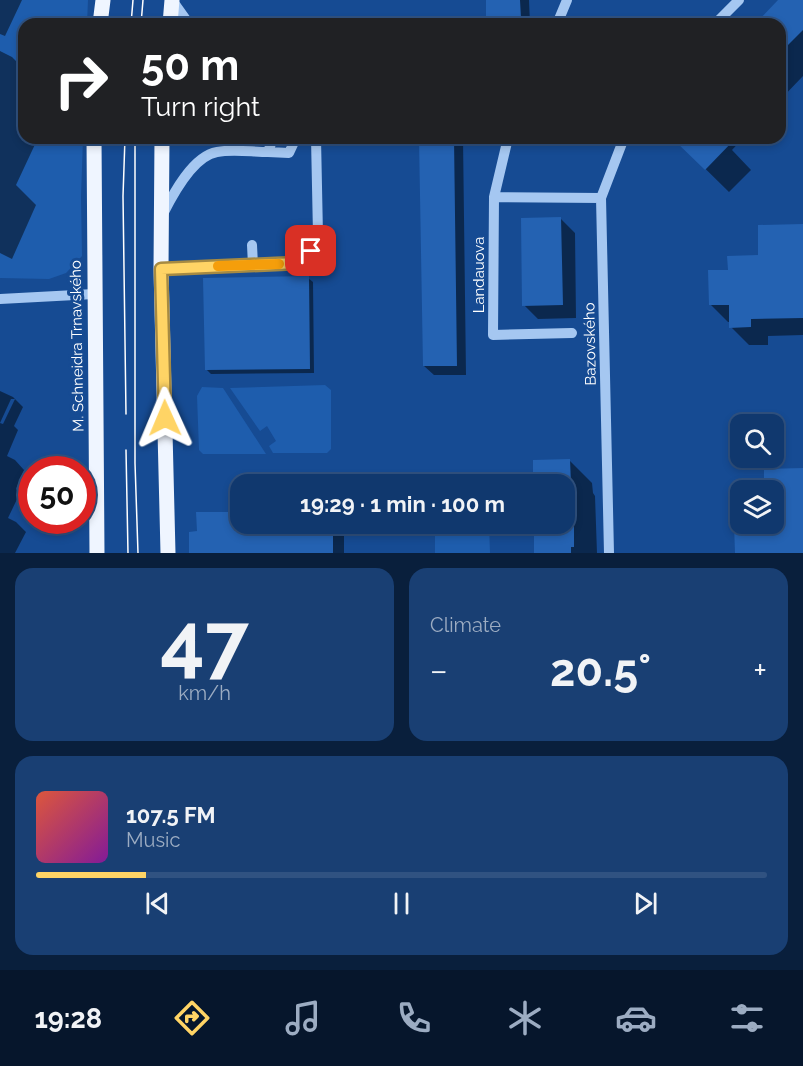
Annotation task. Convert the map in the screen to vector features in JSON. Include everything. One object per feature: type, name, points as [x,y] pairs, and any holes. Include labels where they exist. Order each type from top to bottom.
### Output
[{"type":"main road","points":[[101,18],[103,0]]},
{"type":"main road","points":[[170,18],[172,0]]},
{"type":"main road","name":"M. Schneidra Trnavského","points":[[94,144],[97,553]]},
{"type":"main road","points":[[162,144],[161,269],[168,553]]},
{"type":"street","points":[[172,0],[185,18]]},
{"type":"street","points":[[560,18],[567,0]]},
{"type":"street","points":[[721,18],[739,0]]},
{"type":"street","points":[[268,152],[271,144]]},
{"type":"street","points":[[161,217],[175,191],[196,163],[215,152],[289,153],[293,144]]},
{"type":"street","points":[[161,269],[297,263],[311,251],[318,235],[316,144]]},
{"type":"street","name":"Landauova","points":[[507,144],[494,197],[493,335],[572,333]]},
{"type":"street","name":"Bazovského","points":[[609,553],[601,198],[622,144]]},
{"type":"street","points":[[494,197],[601,198]]},
{"type":"street","points":[[252,245],[253,265]]},
{"type":"street","points":[[0,299],[94,294]]},
{"type":"shaded area","points":[[0,0],[88,0],[87,18],[18,18],[18,144],[83,144],[82,256],[66,273],[49,279],[0,278]]},
{"type":"shaded area","points":[[325,385],[331,390],[331,449],[327,453],[273,453],[269,446],[276,441],[267,426],[260,431],[230,388]]},
{"type":"shaded area","points":[[202,387],[223,388],[266,454],[203,454],[199,450],[197,396]]},
{"type":"shaded area","points":[[435,534],[489,534],[490,553],[435,553]]},
{"type":"building","points":[[486,0],[520,0],[521,18],[486,18]]},
{"type":"building","points":[[778,0],[803,0],[803,30],[786,47],[786,18],[761,18]]},
{"type":"building","points":[[419,144],[454,144],[457,366],[423,366]]},
{"type":"building","points":[[678,144],[730,144],[705,170]]},
{"type":"building","points":[[561,217],[563,305],[522,306],[521,218]]},
{"type":"building","points":[[803,224],[803,318],[751,319],[751,327],[729,328],[729,305],[709,305],[708,270],[728,270],[727,256],[758,255],[758,225]]},
{"type":"building","points":[[309,276],[310,369],[205,370],[203,278]]},
{"type":"building","points":[[570,459],[571,474],[533,474],[533,460]]},
{"type":"building","points":[[803,468],[803,553],[735,553],[734,534],[784,534],[784,480],[764,480],[764,469]]},
{"type":"building","points":[[196,512],[230,512],[230,534],[333,534],[333,553],[189,553],[189,532],[197,531]]},
{"type":"building","points":[[534,534],[574,534],[574,547],[571,547],[571,553],[534,553]]},
{"type":"tram line","points":[[132,18],[133,0]]},
{"type":"tram line","points":[[142,18],[143,0]]},
{"type":"tram line","points":[[125,144],[123,196],[126,414]]},
{"type":"tram line","points":[[135,144],[135,463],[138,553]]},
{"type":"tram line","points":[[126,450],[128,553]]},
{"type":"slow traffic","points":[[218,266],[279,264]]},
{"type":"route","points":[[165,418],[161,269],[297,263],[311,251]]}]
